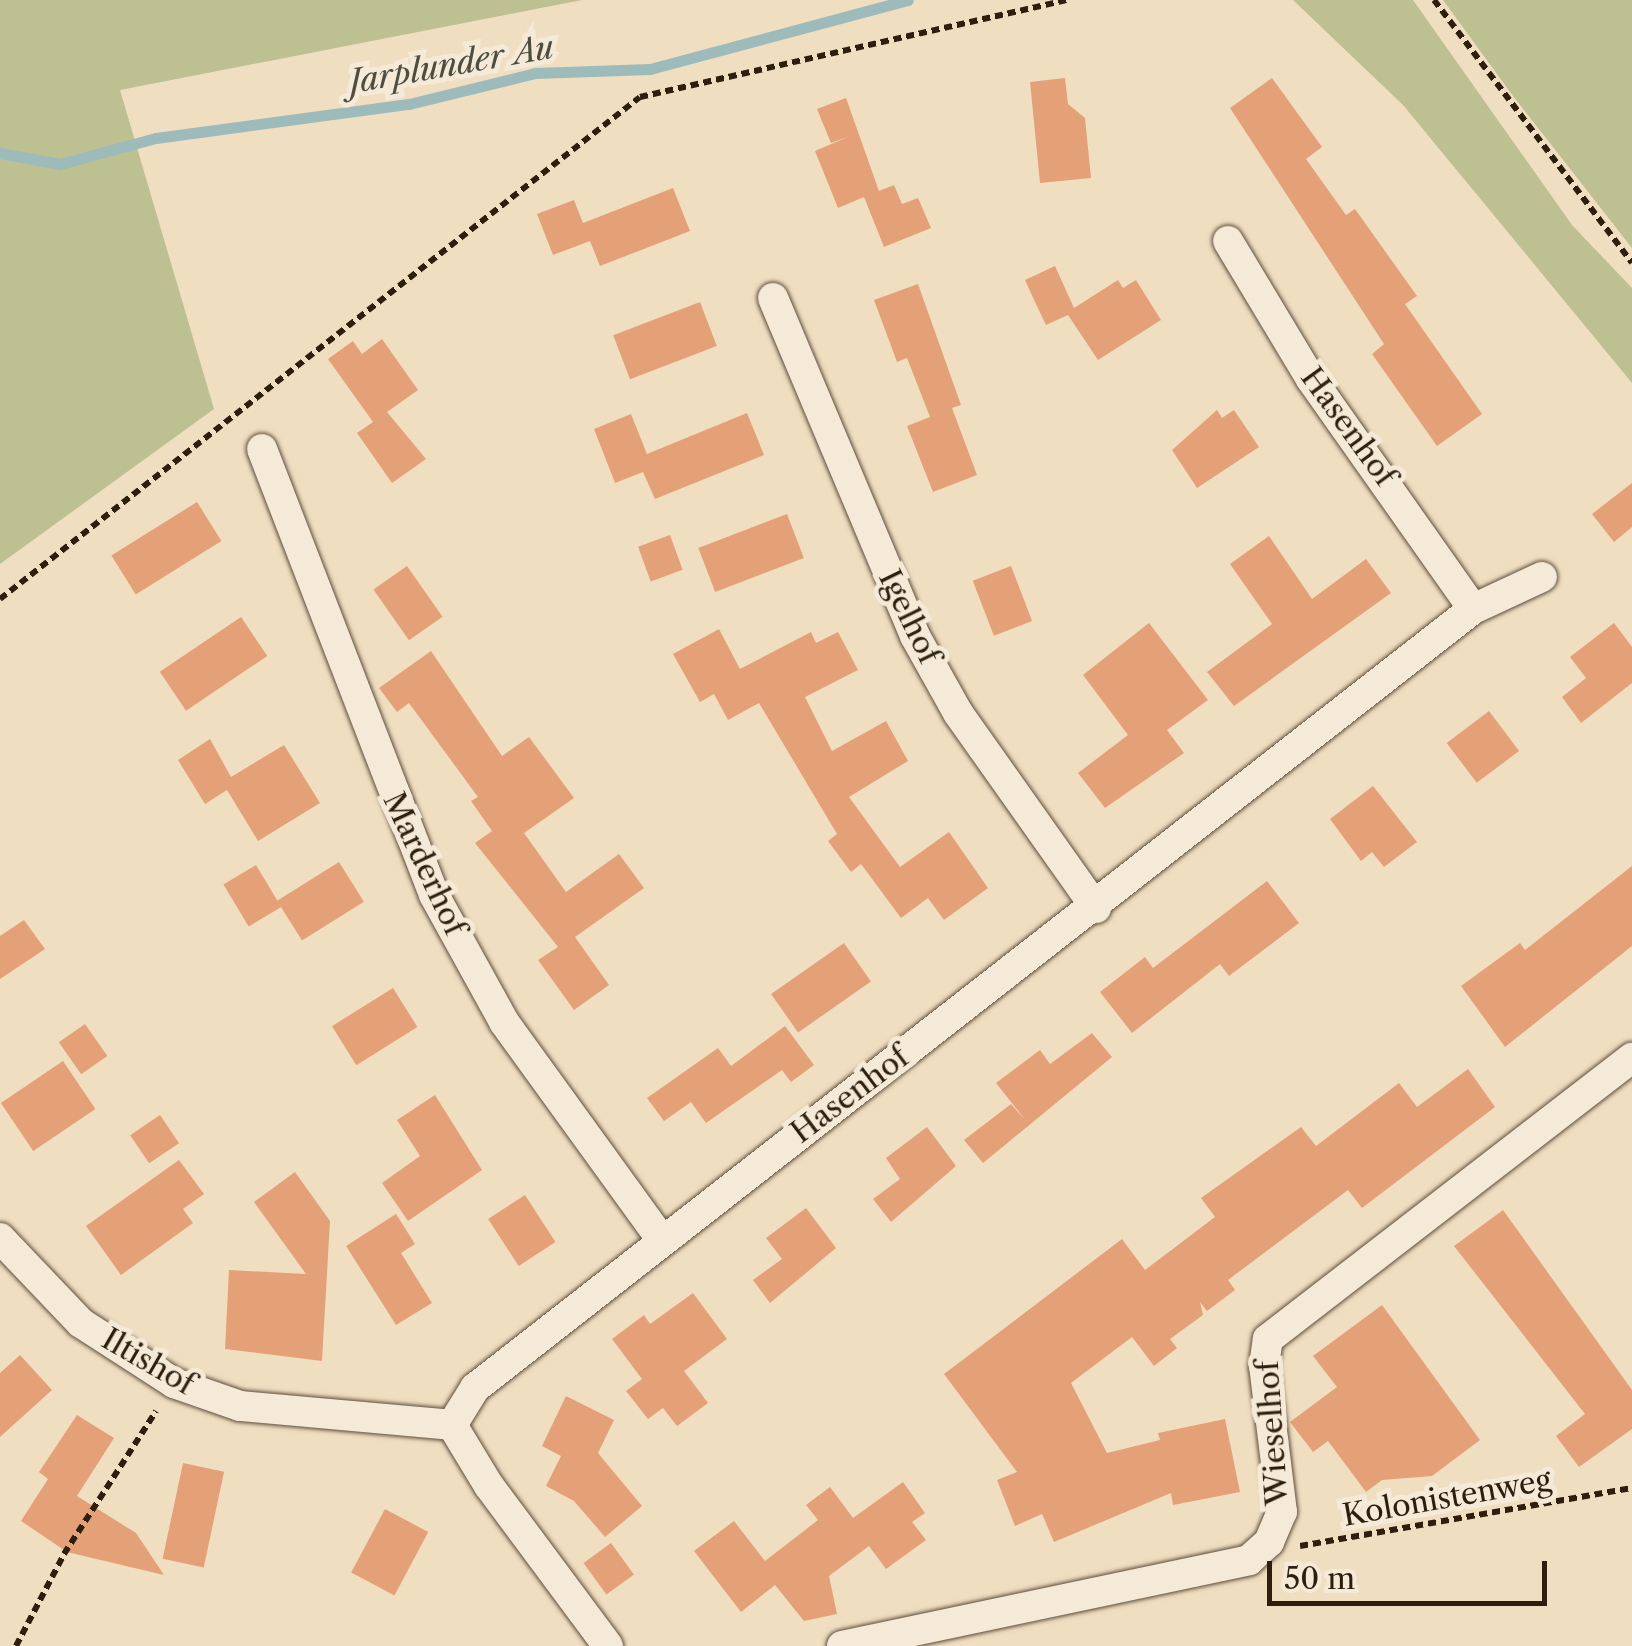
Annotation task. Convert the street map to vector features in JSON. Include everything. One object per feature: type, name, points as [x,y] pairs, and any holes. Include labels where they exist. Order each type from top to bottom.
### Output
[{"type":"street","name":"Hasenhof","points":[[1228,242],[1311,379],[1474,609]]},
{"type":"street","name":"Igelhof","points":[[773,298],[915,636],[958,712],[1096,908]]},
{"type":"street","name":"Marderhof","points":[[262,449],[434,895],[504,1022],[661,1239]]},
{"type":"street","name":"Hasenhof","points":[[452,1425],[475,1388],[512,1354],[1096,908],[1474,609],[1542,577]]},
{"type":"street","name":"Wieselhof","points":[[842,1646],[1249,1560],[1269,1542],[1282,1512],[1264,1366],[1268,1339],[1632,1058]]},
{"type":"street","name":"Iltishof","points":[[0,1238],[81,1323],[174,1383],[240,1406],[452,1425]]},
{"type":"street","points":[[452,1425],[489,1486],[608,1646]]},
{"type":"path","points":[[0,599],[640,97],[1066,0]]},
{"type":"path","points":[[1434,0],[1632,263]]},
{"type":"path","points":[[16,1646],[64,1554],[174,1383]]},
{"type":"path","name":"Kolonistenweg","points":[[1269,1542],[1307,1546],[1632,1488]]},
{"type":"green space","points":[[0,0],[582,0],[120,90],[214,409],[0,564]]},
{"type":"green space","points":[[1293,0],[1413,0],[1572,225],[1632,288],[1632,383],[1403,105]]},
{"type":"green space","points":[[1443,0],[1632,0],[1632,248],[1513,96]]},
{"type":"building","points":[[1065,78],[1068,104],[1085,118],[1091,178],[1040,183],[1030,82]]},
{"type":"building","points":[[1272,78],[1322,147],[1306,159],[1346,215],[1355,209],[1417,296],[1405,304],[1482,414],[1437,446],[1372,354],[1384,344],[1230,108]]},
{"type":"building","points":[[846,98],[879,191],[894,185],[902,204],[918,198],[931,228],[884,247],[864,197],[838,208],[815,151],[850,136],[831,143],[817,109]]},
{"type":"building","points":[[673,188],[690,231],[600,266],[590,241],[553,255],[537,214],[574,200],[583,223]]},
{"type":"building","points":[[1055,266],[1074,308],[1118,280],[1123,288],[1136,280],[1161,320],[1098,360],[1068,315],[1046,325],[1035,302],[1025,280]]},
{"type":"building","points":[[918,284],[961,405],[952,408],[977,475],[933,492],[907,426],[930,417],[907,358],[897,362],[874,300]]},
{"type":"building","points":[[700,302],[717,346],[630,379],[613,335]]},
{"type":"building","points":[[382,339],[418,390],[387,412],[426,459],[392,483],[357,433],[373,422],[328,359],[353,341],[362,354]]},
{"type":"building","points":[[1217,410],[1222,418],[1234,410],[1259,447],[1197,488],[1172,450]]},
{"type":"building","points":[[747,413],[764,455],[655,499],[643,472],[615,483],[594,429],[631,414],[647,454]]},
{"type":"building","points":[[1632,483],[1632,527],[1614,542],[1592,514]]},
{"type":"building","points":[[197,502],[221,541],[136,595],[111,556]]},
{"type":"building","points":[[787,514],[804,558],[715,592],[698,548]]},
{"type":"building","points":[[670,535],[683,570],[651,581],[638,547]]},
{"type":"building","points":[[1269,536],[1312,599],[1366,559],[1391,593],[1234,706],[1207,672],[1272,624],[1230,564]]},
{"type":"building","points":[[407,566],[443,617],[409,640],[373,590]]},
{"type":"building","points":[[1011,566],[1032,621],[994,636],[973,581]]},
{"type":"building","points":[[241,617],[267,656],[186,711],[160,672]]},
{"type":"building","points":[[1149,623],[1208,700],[1167,730],[1184,753],[1105,808],[1078,773],[1128,735],[1083,675]]},
{"type":"building","points":[[1614,623],[1632,647],[1632,683],[1581,723],[1562,697],[1586,678],[1570,657]]},
{"type":"building","points":[[719,629],[740,669],[811,632],[816,643],[838,632],[858,670],[805,697],[832,751],[886,721],[908,761],[849,797],[900,867],[949,832],[988,888],[944,920],[928,898],[901,918],[861,864],[851,872],[828,841],[837,834],[759,703],[728,720],[714,694],[700,702],[673,654]]},
{"type":"building","points":[[431,651],[502,756],[529,737],[574,798],[524,833],[566,892],[619,854],[644,888],[575,937],[609,985],[574,1010],[538,960],[558,947],[475,843],[492,831],[471,801],[478,797],[409,703],[397,712],[379,688]]},
{"type":"building","points":[[1489,711],[1519,751],[1477,783],[1447,743]]},
{"type":"building","points":[[210,739],[231,777],[284,745],[320,803],[258,841],[227,790],[205,804],[178,760]]},
{"type":"building","points":[[1373,786],[1417,842],[1384,867],[1372,852],[1361,861],[1330,819]]},
{"type":"building","points":[[339,862],[364,902],[302,941],[277,901]]},
{"type":"building","points":[[256,865],[281,907],[249,927],[223,885]]},
{"type":"building","points":[[1632,866],[1632,946],[1505,1047],[1461,986],[1520,943],[1525,950]]},
{"type":"building","points":[[1267,881],[1299,923],[1229,976],[1220,964],[1132,1033],[1100,992],[1145,957],[1153,968]]},
{"type":"building","points":[[24,920],[45,949],[0,979],[0,936]]},
{"type":"building","points":[[844,943],[871,982],[798,1033],[771,994]]},
{"type":"building","points":[[393,988],[417,1027],[356,1065],[332,1026]]},
{"type":"building","points":[[85,1024],[107,1056],[81,1074],[59,1042]]},
{"type":"building","points":[[785,1026],[814,1065],[791,1082],[782,1070],[706,1123],[691,1102],[664,1121],[647,1098],[718,1048],[731,1066]]},
{"type":"building","points":[[1092,1033],[1112,1057],[983,1163],[964,1140],[1011,1104],[1026,1121],[996,1083],[1040,1050],[1050,1064]]},
{"type":"building","points":[[63,1061],[95,1109],[33,1151],[1,1103]]},
{"type":"building","points":[[1468,1069],[1495,1107],[1362,1208],[1348,1190],[1228,1280],[1235,1290],[1207,1311],[1200,1302],[1203,1315],[1170,1339],[1177,1348],[1154,1366],[1132,1337],[1071,1383],[1107,1453],[1160,1440],[1158,1433],[1225,1419],[1240,1492],[1173,1505],[1171,1493],[1054,1542],[1042,1514],[1015,1526],[997,1480],[1017,1472],[944,1374],[1122,1239],[1145,1270],[1215,1217],[1201,1198],[1301,1127],[1316,1146],[1399,1083],[1417,1107]]},
{"type":"building","points":[[435,1095],[482,1170],[408,1221],[382,1183],[420,1156],[397,1120]]},
{"type":"building","points":[[160,1115],[179,1143],[149,1163],[130,1135]]},
{"type":"building","points":[[927,1127],[956,1166],[891,1222],[873,1199],[900,1179],[886,1158]]},
{"type":"building","points":[[179,1160],[204,1194],[183,1209],[193,1223],[121,1275],[86,1226]]},
{"type":"building","points":[[295,1172],[330,1221],[322,1361],[225,1349],[229,1270],[306,1274],[254,1202]]},
{"type":"building","points":[[525,1195],[555,1242],[519,1266],[488,1219]]},
{"type":"building","points":[[806,1208],[836,1248],[770,1303],[753,1280],[782,1259],[766,1238]]},
{"type":"building","points":[[1503,1210],[1632,1390],[1632,1429],[1579,1467],[1556,1436],[1585,1414],[1454,1246]]},
{"type":"building","points":[[396,1214],[415,1244],[401,1253],[432,1303],[396,1325],[346,1246]]},
{"type":"building","points":[[693,1293],[727,1339],[684,1371],[708,1403],[677,1426],[663,1408],[648,1419],[626,1391],[642,1379],[612,1339],[644,1315],[650,1324]]},
{"type":"building","points":[[1382,1305],[1480,1440],[1432,1476],[1382,1480],[1366,1492],[1328,1441],[1313,1452],[1290,1422],[1337,1387],[1313,1356]]},
{"type":"building","points":[[20,1355],[52,1390],[0,1437],[0,1373]]},
{"type":"building","points":[[566,1396],[614,1420],[598,1453],[642,1506],[605,1537],[574,1501],[546,1486],[561,1456],[542,1446]]},
{"type":"building","points":[[77,1415],[114,1438],[77,1496],[136,1533],[164,1575],[67,1552],[21,1521],[48,1479],[39,1472]]},
{"type":"building","points":[[183,1463],[224,1472],[204,1568],[163,1559]]},
{"type":"building","points":[[903,1482],[925,1513],[912,1522],[926,1540],[886,1569],[869,1546],[829,1576],[837,1614],[804,1621],[775,1585],[741,1612],[694,1551],[734,1521],[765,1561],[818,1520],[806,1505],[830,1487],[853,1518]]},
{"type":"building","points":[[385,1509],[428,1532],[394,1596],[351,1573]]},
{"type":"building","points":[[611,1543],[634,1575],[606,1595],[583,1563]]},
{"type":"waterway","name":"Jarplunder Au","points":[[0,153],[60,164],[156,138],[409,104],[535,73],[650,69],[908,0]]}]
